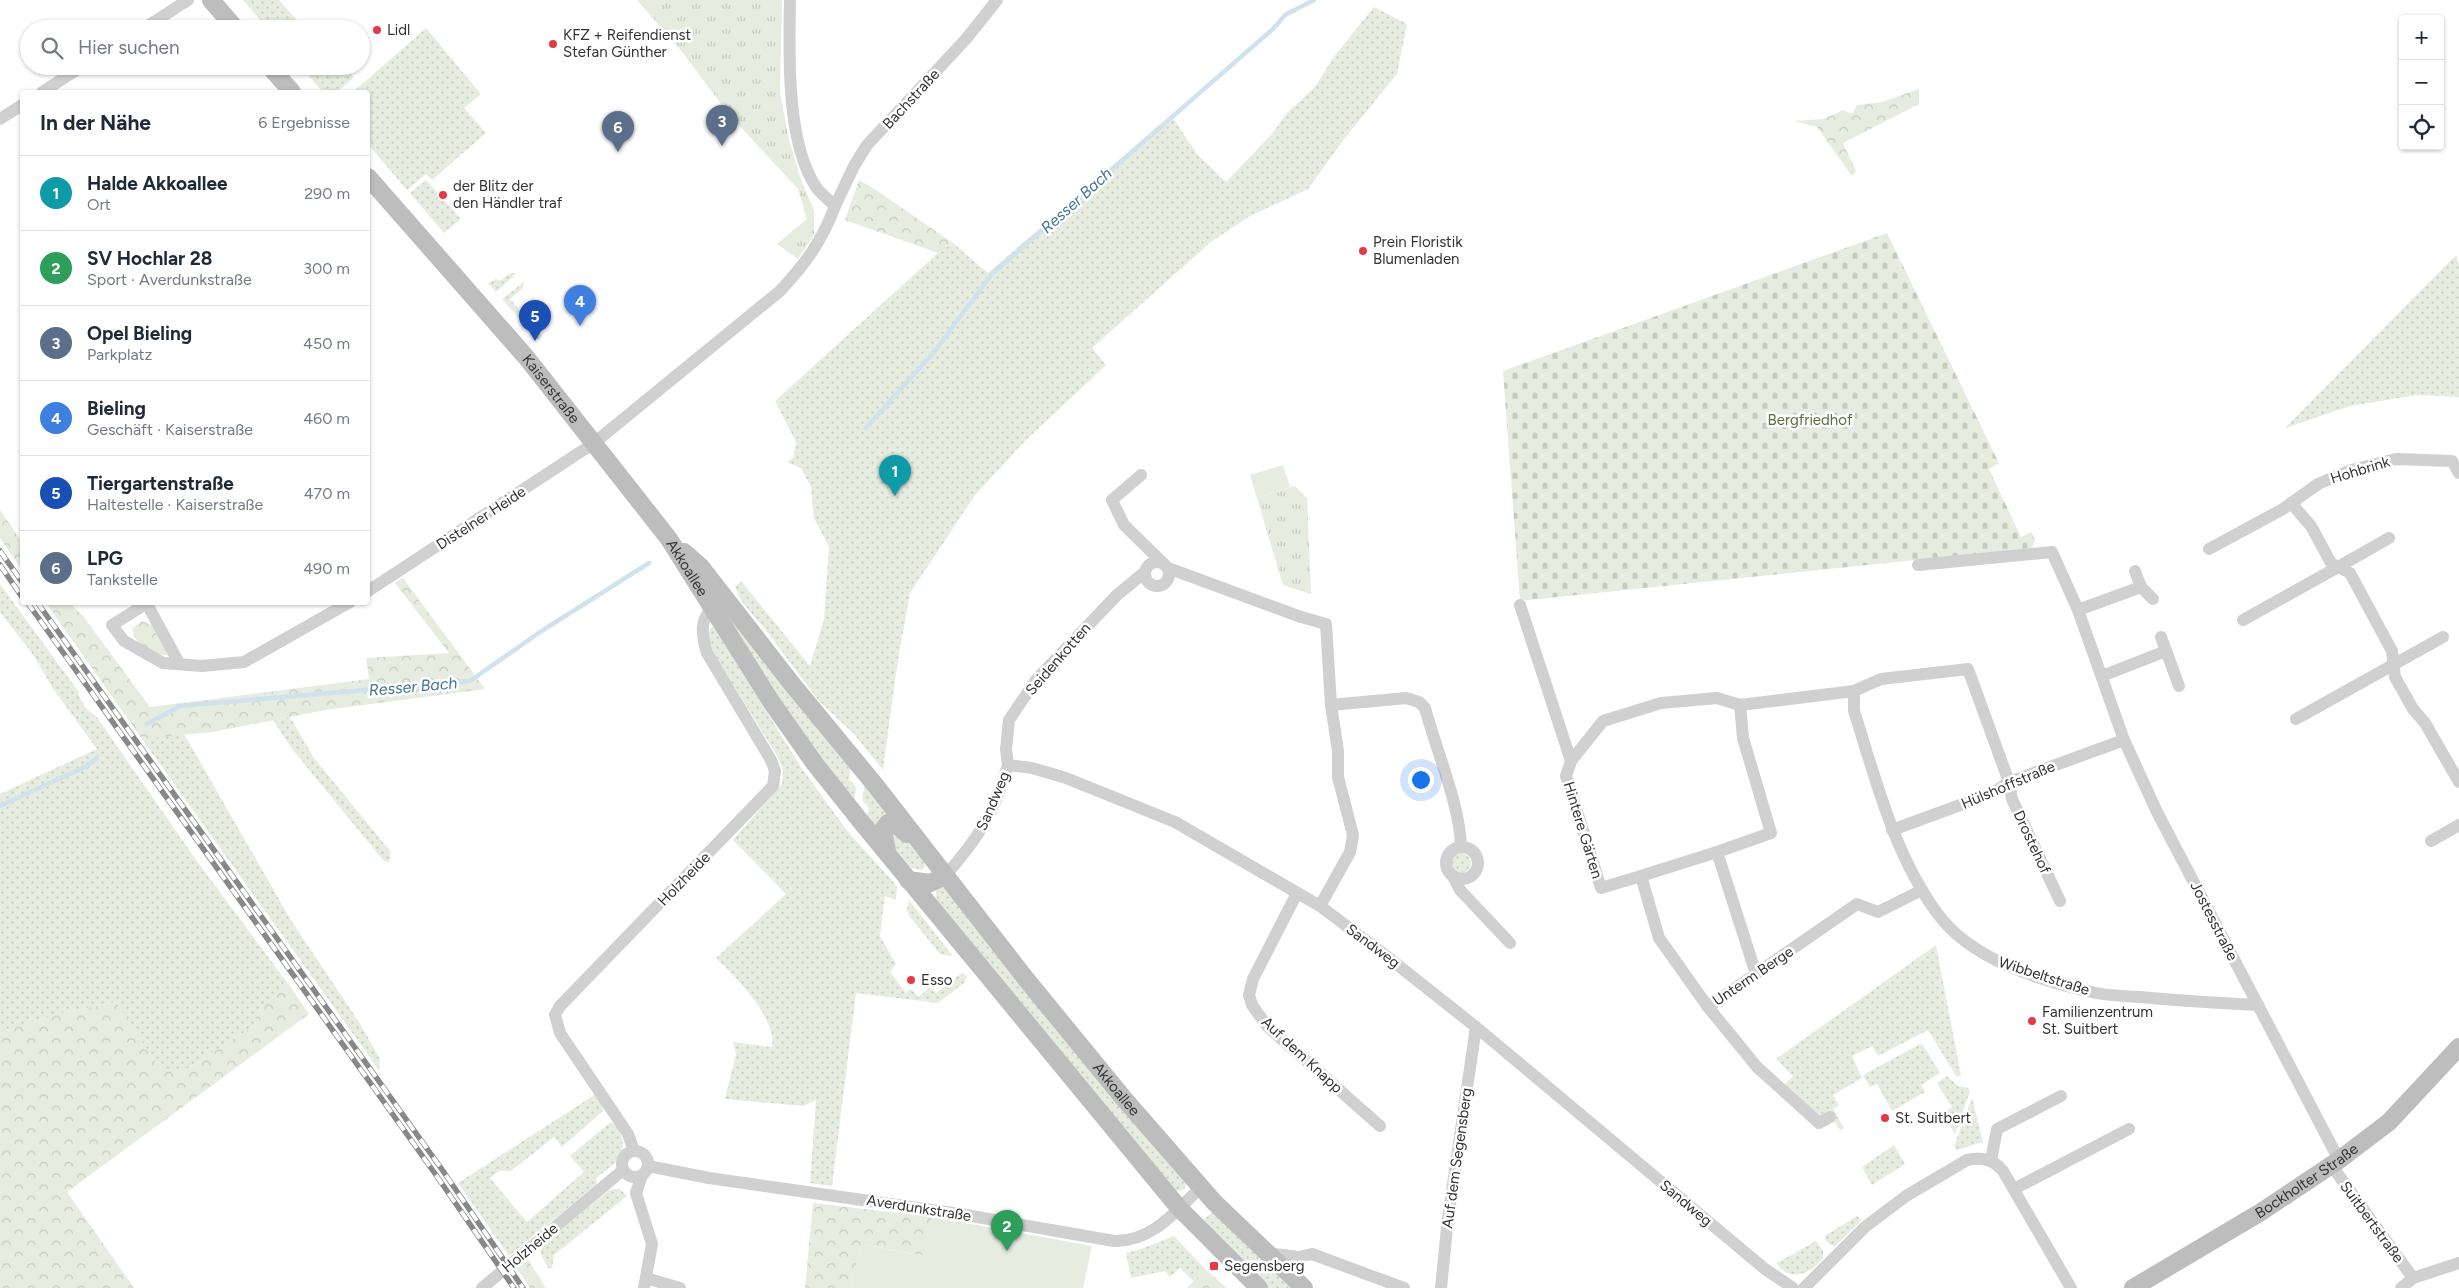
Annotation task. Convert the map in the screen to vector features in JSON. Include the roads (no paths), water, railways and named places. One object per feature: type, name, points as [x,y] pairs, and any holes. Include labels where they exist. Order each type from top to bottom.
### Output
[{"type":"main road","points":[[211,0],[228,20]]},
{"type":"main road","points":[[277,75],[290,90]]},
{"type":"main road","name":"Kaiserstraße","points":[[370,180],[526,357],[669,539]]},
{"type":"main road","name":"Akkoallee","points":[[669,539],[718,603],[792,684],[876,786],[945,876],[1125,1100],[1201,1187],[1304,1288]]},
{"type":"main road","name":"Akkoallee","points":[[718,603],[772,703],[815,764],[1178,1208],[1259,1288]]},
{"type":"main road","name":"Akkoallee","points":[[888,855],[883,830],[891,822],[926,852]]},
{"type":"main road","points":[[908,880],[926,883],[945,876]]},
{"type":"main road","name":"Bockholter Straße","points":[[2134,1288],[2216,1240],[2336,1163],[2389,1122],[2459,1047]]},
{"type":"street","points":[[157,20],[188,0]]},
{"type":"street","points":[[790,0],[792,107],[800,146],[806,168],[817,188],[835,206]]},
{"type":"street","name":"Bachstraße","points":[[594,443],[780,291],[806,263],[826,232],[835,206],[854,166],[867,146],[966,39],[997,0]]},
{"type":"street","points":[[45,90],[69,75]]},
{"type":"street","points":[[0,119],[20,106]]},
{"type":"street","name":"Distelner Heide","points":[[370,591],[594,443]]},
{"type":"street","name":"Hohbrink","points":[[2209,550],[2292,503],[2318,484],[2351,470],[2396,459],[2452,461],[2459,473]]},
{"type":"street","points":[[1140,475],[1112,500],[1124,525],[1166,566],[1301,618],[1326,624],[1331,704],[1338,751],[1338,777],[1353,835],[1350,852],[1320,906]]},
{"type":"street","points":[[2292,503],[2311,526],[2331,563],[2350,573],[2392,651],[2395,677],[2454,761],[2459,782]]},
{"type":"street","points":[[2242,620],[2389,538]]},
{"type":"street","name":"Jostesstraße","points":[[1918,565],[2052,552],[2078,610],[2124,740],[2157,812],[2258,1005],[2336,1163]]},
{"type":"street","name":"Seidenkotten","points":[[1008,765],[1006,749],[1009,720],[1036,680],[1117,595],[1145,572],[1152,563],[1166,566]]},
{"type":"street","points":[[1145,572],[1148,583],[1160,586],[1169,579],[1166,566]]},
{"type":"street","points":[[2135,571],[2141,587],[2154,599]]},
{"type":"street","points":[[2078,610],[2141,587]]},
{"type":"street","name":"Holzheide","points":[[634,1151],[628,1134],[560,1033],[555,1015],[564,1002],[773,786],[775,771],[772,760],[707,652],[702,638],[702,624],[706,614],[718,603]]},
{"type":"street","points":[[145,605],[112,625],[124,641],[142,653],[163,663],[202,666],[244,662],[345,605]]},
{"type":"street","points":[[149,605],[179,663]]},
{"type":"street","name":"Hintere Gärten","points":[[1520,605],[1571,761]]},
{"type":"street","points":[[2160,637],[2179,686]]},
{"type":"street","points":[[2296,719],[2443,637]]},
{"type":"street","points":[[2102,676],[2166,652]]},
{"type":"street","name":"Drostehof","points":[[1854,691],[1881,679],[1968,669],[2009,782],[2012,799],[2060,902]]},
{"type":"street","name":"Hintere Gärten","points":[[1641,876],[1601,888],[1566,776],[1571,761],[1602,721],[1661,703],[1716,698],[1740,705],[1854,691]]},
{"type":"street","name":"Wibbeltstraße","points":[[1854,691],[1854,711],[1892,830],[1922,890],[1938,914],[1956,934],[1976,950],[2009,967],[2096,993],[2177,1001],[2258,1005]]},
{"type":"street","points":[[1331,704],[1406,698],[1419,702],[1425,708],[1460,832],[1461,848]]},
{"type":"street","points":[[1708,1007],[1659,938],[1641,876],[1771,833],[1743,738],[1740,705]]},
{"type":"street","name":"Hülshoffstraße","points":[[1892,830],[1993,793],[2009,782],[2124,740]]},
{"type":"street","name":"Sandweg","points":[[945,876],[980,834],[1000,792],[1008,765],[1032,768],[1066,778],[1175,822],[1320,906],[1385,955],[1476,1028],[1765,1269],[1793,1288]]},
{"type":"street","points":[[2431,841],[2459,825]]},
{"type":"street","points":[[1453,876],[1461,879],[1470,877],[1476,872],[1478,863],[1476,855],[1469,849],[1461,848],[1454,850],[1449,856],[1448,870],[1460,890],[1510,943]]},
{"type":"street","points":[[1717,852],[1756,974]]},
{"type":"street","name":"Unterm Berge","points":[[1830,1117],[1819,1123],[1805,1111],[1757,1067],[1708,1007],[1857,904],[1878,912],[1922,890]]},
{"type":"street","name":"Auf dem Knapp","points":[[1297,893],[1253,979],[1249,994],[1252,1005],[1267,1026],[1380,1126]]},
{"type":"street","name":"Auf dem Segensberg","points":[[1441,1288],[1448,1218],[1476,1028]]},
{"type":"street","points":[[1990,1160],[1997,1129],[2061,1096]]},
{"type":"street","points":[[2014,1189],[2129,1128]]},
{"type":"street","name":"Holzheide","points":[[482,1288],[623,1170],[624,1158],[634,1151]]},
{"type":"street","name":"Holzheide","points":[[634,1151],[645,1155],[645,1171]]},
{"type":"street","points":[[1804,1288],[1865,1227],[1906,1196],[1967,1160],[1990,1160],[1997,1163],[2072,1288]]},
{"type":"street","name":"Suitbertstraße","points":[[2336,1163],[2414,1278]]},
{"type":"street","points":[[623,1170],[632,1177],[645,1171]]},
{"type":"street","points":[[645,1171],[636,1193],[652,1244],[645,1283],[680,1288]]},
{"type":"street","name":"Averdunkstraße","points":[[645,1171],[709,1178],[960,1214],[1124,1242],[1156,1229],[1201,1187]]},
{"type":"street","points":[[1267,1253],[1298,1257],[1312,1254],[1404,1288]]},
{"type":"street","points":[[2401,1288],[2414,1278],[2459,1263]]},
{"type":"waterway","name":"Resser Bach","points":[[866,428],[934,352],[992,274],[1273,29],[1285,15],[1314,0]]},
{"type":"waterway","name":"Resser Bach","points":[[147,724],[180,706],[470,681],[540,632],[649,563]]},
{"type":"waterway","name":"Resser Bach","points":[[0,806],[85,767],[97,758]]},
{"type":"railway","points":[[0,551],[20,579]]},
{"type":"railway","points":[[0,565],[20,594]]},
{"type":"railway","points":[[29,605],[436,1175],[514,1288]]},
{"type":"railway","points":[[39,605],[443,1171],[523,1288]]},
{"type":"place","name":"Lidl","points":[[377,30]]},
{"type":"place","name":"KFZ + Reifendienst Stefan Günther","points":[[553,44]]},
{"type":"place","name":"Opel Bieling","points":[[722,146]]},
{"type":"place","name":"LPG","points":[[618,152]]},
{"type":"place","name":"der Blitz der den Händler traf","points":[[443,195]]},
{"type":"place","name":"Prein Floristik Blumenladen","points":[[1363,251]]},
{"type":"place","name":"Bieling","points":[[580,326]]},
{"type":"place","name":"Tiergartenstraße","points":[[535,341]]},
{"type":"place","name":"Halde Akkoallee","points":[[895,496]]},
{"type":"place","name":"Esso","points":[[911,980]]},
{"type":"place","name":"Familienzentrum St. Suitbert","points":[[2032,1021]]},
{"type":"place","name":"St. Suitbert","points":[[1885,1118]]},
{"type":"place","name":"SV Hochlar 28","points":[[1007,1251]]},
{"type":"place","name":"Segensberg","points":[[1214,1266]]},
{"type":"park label","name":"Bergfriedhof","points":[[1810,420]]}]
